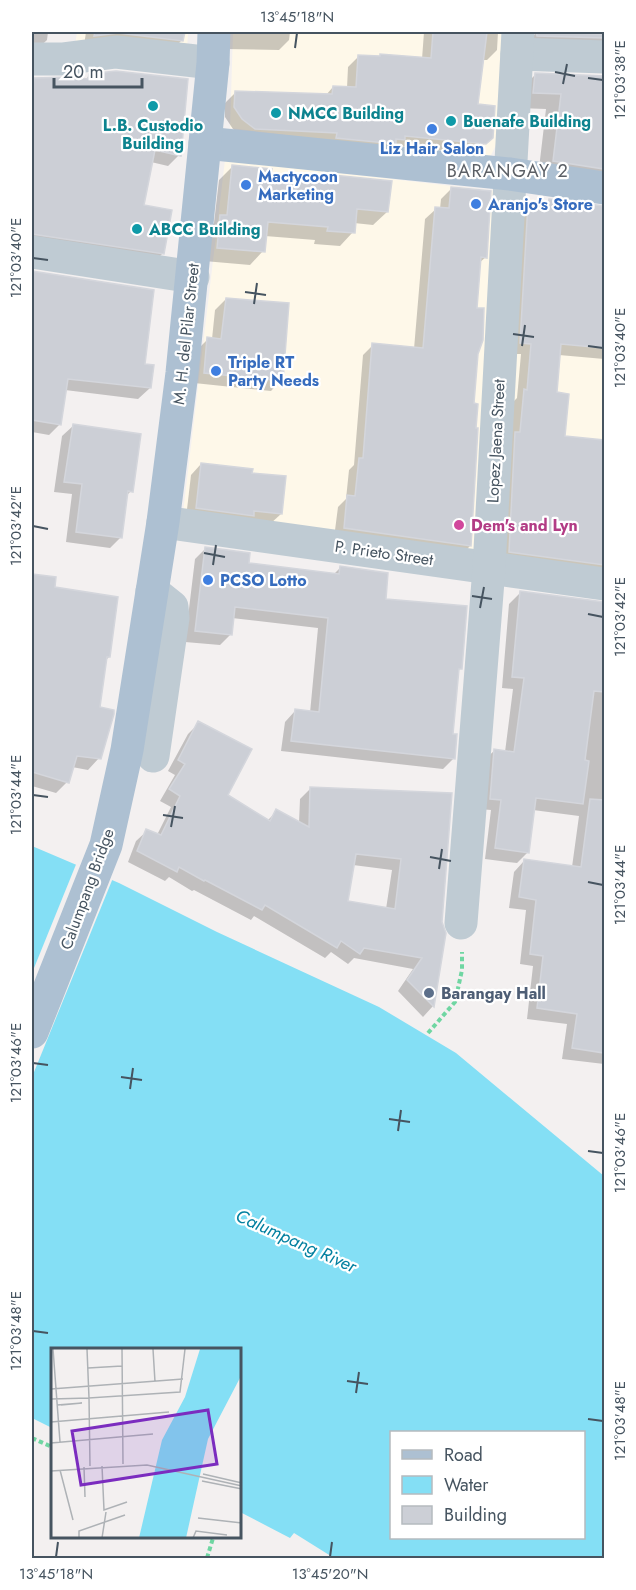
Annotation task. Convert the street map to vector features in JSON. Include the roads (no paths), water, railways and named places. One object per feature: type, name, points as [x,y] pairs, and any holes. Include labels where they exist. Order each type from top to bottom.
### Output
[{"type":"main road","name":"M. H. del Pilar Street","points":[[145,635],[163,522],[193,277],[213,47]]},
{"type":"main road","points":[[205,143],[510,174],[604,188]]},
{"type":"main road","name":"Calumpang Bridge","points":[[32,1032],[106,845],[127,750],[145,635]]},
{"type":"street","points":[[517,43],[604,57]]},
{"type":"street","name":"Lopez Jaena Street","points":[[461,923],[489,568],[517,43]]},
{"type":"street","points":[[32,59],[62,59],[116,52],[213,47]]},
{"type":"street","points":[[32,252],[193,277]]},
{"type":"street","name":"P. Prieto Street","points":[[163,522],[604,584]]},
{"type":"street","points":[[152,591],[172,607],[173,618],[153,756]]},
{"type":"water","name":"Calumpang River","points":[[32,846],[119,883],[217,932],[379,1007],[456,1053],[604,1176],[604,1558],[334,1558],[294,1533],[290,1538],[242,1513],[242,1348],[51,1348],[51,1428],[32,1418]]},
{"type":"place","name":"L.B. Custodio Building","points":[[153,106]]},
{"type":"place","name":"NMCC Building","points":[[276,113]]},
{"type":"place","name":"Buenafe Building","points":[[451,121]]},
{"type":"place","name":"Liz Hair Salon","points":[[432,129]]},
{"type":"place","name":"Mactycoon Marketing","points":[[246,185]]},
{"type":"place","name":"Aranjo's Store","points":[[476,204]]},
{"type":"place","name":"ABCC Building","points":[[137,229]]},
{"type":"place","name":"Triple RT Party Needs","points":[[216,371]]},
{"type":"place","name":"Dem's and Lyn","points":[[459,525]]},
{"type":"place","name":"PCSO Lotto","points":[[208,580]]},
{"type":"place","name":"Barangay Hall","points":[[429,993]]},
{"type":"district","name":"BARANGAY 2","points":[[508,171]]}]
